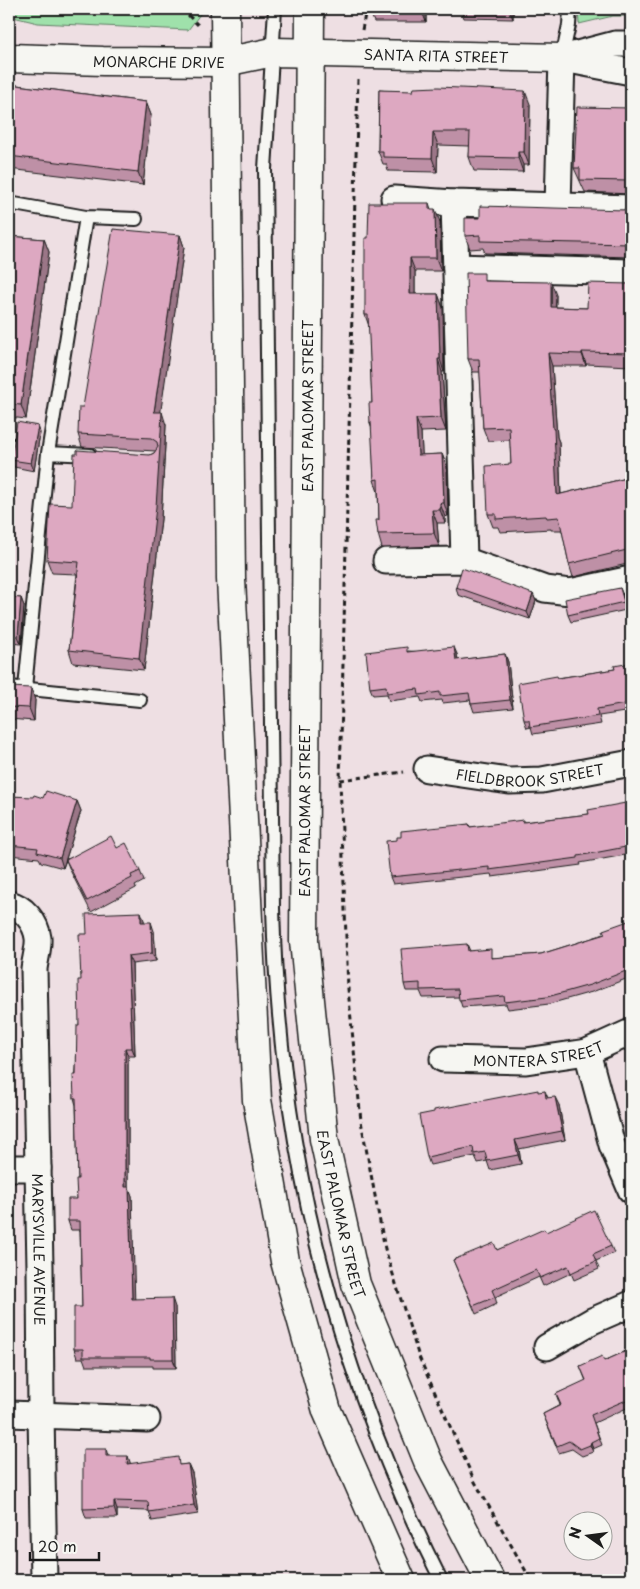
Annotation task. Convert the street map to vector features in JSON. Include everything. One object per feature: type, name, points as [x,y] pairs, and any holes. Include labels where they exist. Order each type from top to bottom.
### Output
[{"type":"main road","points":[[225,9],[231,579],[257,1100],[286,1261],[327,1411],[401,1580]]},
{"type":"main road","name":"EAST PALOMAR STREET","points":[[310,9],[304,941],[324,1139],[356,1284],[428,1461],[490,1580]]},
{"type":"main road","name":"MONARCHE DRIVE","points":[[9,58],[103,62],[225,62],[273,52],[310,52]]},
{"type":"main road","name":"SANTA RITA STREET","points":[[310,52],[562,58]]},
{"type":"street","name":"SANTA RITA STREET","points":[[562,58],[615,44],[631,44]]},
{"type":"street","name":"SANTA RITA STREET","points":[[562,58],[631,72]]},
{"type":"street","points":[[558,205],[562,58]]},
{"type":"street","points":[[394,199],[631,208]]},
{"type":"street","points":[[454,202],[464,560]]},
{"type":"street","points":[[456,267],[631,272]]},
{"type":"street","points":[[386,561],[464,560],[545,589],[570,592],[631,579]]},
{"type":"street","name":"FIELDBROOK STREET","points":[[427,769],[509,781],[542,780],[631,763]]},
{"type":"street","name":"MARYSVILLE AVENUE","points":[[9,904],[18,906],[31,920],[38,938],[34,969],[44,1580]]},
{"type":"street","name":"MONTERA STREET","points":[[443,1059],[526,1061],[586,1052],[631,1032]]},
{"type":"street","points":[[586,1052],[612,1146],[631,1190]]},
{"type":"street","points":[[9,1168],[38,1168]]},
{"type":"street","points":[[546,1347],[592,1321],[631,1304]]},
{"type":"street","points":[[9,1414],[147,1418]]},
{"type":"lane","points":[[275,9],[265,170],[274,952],[284,1058],[295,1140],[310,1217],[332,1301],[383,1452],[416,1529],[441,1580]]},
{"type":"lane","points":[[562,58],[569,25],[570,9]]},
{"type":"lane","points":[[9,203],[86,217],[136,219]]},
{"type":"lane","points":[[25,688],[48,453],[86,217]]},
{"type":"lane","points":[[48,453],[106,456]]},
{"type":"lane","points":[[9,687],[140,700]]},
{"type":"path","points":[[182,9],[198,25]]},
{"type":"path","points":[[366,9],[358,54],[340,780],[349,999],[361,1121],[385,1249],[419,1357],[475,1482],[531,1580]]},
{"type":"path","points":[[9,439],[15,438]]},
{"type":"path","points":[[340,780],[427,769]]},
{"type":"path","points":[[610,1580],[631,1571]]},
{"type":"green space","points":[[9,9],[204,9],[188,30],[38,23],[9,16]]},
{"type":"green space","points":[[578,9],[631,9],[631,16],[613,16],[579,24]]},
{"type":"building","points":[[371,9],[423,9],[423,14],[371,14]]},
{"type":"building","points":[[9,84],[146,102],[138,172],[9,156]]},
{"type":"building","points":[[438,87],[525,91],[524,152],[518,152],[518,158],[469,157],[470,132],[433,132],[432,158],[383,157],[383,151],[378,151],[379,90],[413,91],[414,88]]},
{"type":"building","points":[[577,107],[631,108],[631,152],[628,181],[580,180],[580,168],[574,168]]},
{"type":"building","points":[[369,203],[429,203],[429,209],[435,209],[436,258],[410,258],[410,294],[438,294],[440,359],[438,359],[441,418],[416,419],[418,455],[442,454],[444,503],[440,503],[440,510],[432,510],[434,533],[378,534],[376,520],[379,520],[378,479],[374,480],[369,403],[372,403],[368,315],[365,315],[365,238],[368,238]]},
{"type":"building","points":[[480,206],[626,210],[631,208],[631,244],[480,241],[480,235],[465,236],[465,218],[480,218]]},
{"type":"building","points":[[113,229],[180,235],[154,412],[162,412],[161,432],[156,507],[139,658],[69,650],[79,562],[47,560],[50,504],[72,505],[74,454],[77,454],[77,450],[150,455],[158,447],[157,442],[151,438],[78,434],[79,407],[83,407]]},
{"type":"building","points":[[9,236],[44,239],[21,405],[9,404]]},
{"type":"building","points":[[466,273],[484,273],[484,281],[551,282],[551,307],[587,308],[588,283],[631,284],[631,353],[548,353],[557,495],[631,477],[631,549],[569,564],[559,517],[496,519],[496,514],[488,514],[486,466],[511,464],[509,427],[483,428],[479,359],[468,359]]},
{"type":"building","points":[[17,422],[38,426],[31,463],[11,460]]},
{"type":"building","points":[[462,568],[533,594],[527,612],[456,587]]},
{"type":"building","points":[[620,588],[624,602],[568,615],[565,599]]},
{"type":"building","points":[[9,597],[21,598],[18,636],[9,636]]},
{"type":"building","points":[[407,647],[407,652],[454,647],[456,660],[505,654],[510,700],[471,704],[469,693],[440,696],[440,692],[419,695],[418,689],[387,693],[386,686],[370,688],[366,652]]},
{"type":"building","points":[[631,663],[631,703],[597,709],[598,716],[530,727],[529,720],[524,720],[518,683],[615,669],[614,666]]},
{"type":"building","points":[[9,687],[31,688],[29,708],[9,707]]},
{"type":"building","points":[[46,791],[77,801],[60,858],[37,852],[38,848],[9,845],[9,796],[33,797],[34,795],[43,798]]},
{"type":"building","points":[[631,802],[631,846],[578,856],[578,858],[489,870],[489,867],[390,877],[386,841],[397,840],[397,837],[401,837],[401,831],[469,824],[470,827],[589,814],[588,810]]},
{"type":"building","points":[[111,836],[117,848],[126,843],[140,871],[131,875],[132,878],[87,901],[66,860]]},
{"type":"building","points":[[141,912],[141,922],[151,922],[152,953],[128,956],[132,1048],[125,1048],[125,1187],[129,1187],[132,1299],[172,1298],[173,1359],[83,1357],[83,1349],[74,1349],[74,1307],[82,1307],[80,1221],[68,1221],[68,1199],[77,1199],[76,1179],[78,1179],[76,1098],[74,1098],[73,1075],[76,1075],[77,1025],[79,1025],[78,980],[81,980],[79,934],[87,934],[86,914]]},
{"type":"building","points":[[631,920],[631,969],[590,985],[547,997],[505,1002],[504,996],[459,1000],[458,989],[420,990],[420,983],[404,984],[401,949],[467,944],[468,951],[491,949],[491,958],[541,954],[605,934],[603,930]]},
{"type":"building","points":[[538,1090],[538,1092],[545,1091],[546,1098],[555,1097],[562,1131],[515,1140],[518,1155],[487,1161],[485,1152],[474,1154],[473,1147],[427,1157],[419,1115],[434,1112],[434,1110]]},
{"type":"building","points":[[594,1210],[611,1246],[593,1254],[596,1261],[571,1273],[568,1266],[540,1278],[536,1270],[492,1290],[495,1297],[473,1306],[453,1260],[494,1243],[497,1250],[544,1229],[546,1232]]},
{"type":"building","points":[[631,1349],[631,1398],[591,1415],[599,1438],[591,1442],[590,1445],[580,1449],[569,1441],[557,1446],[543,1414],[561,1405],[556,1394],[586,1380],[580,1366],[602,1356],[604,1361]]},
{"type":"building","points":[[83,1449],[106,1449],[106,1456],[128,1456],[127,1464],[178,1457],[179,1465],[188,1464],[194,1505],[149,1512],[148,1502],[114,1501],[114,1508],[83,1509]]},
{"type":"building","points":[[206,1574],[206,1580],[163,1580],[163,1578],[174,1578],[174,1575]]}]
